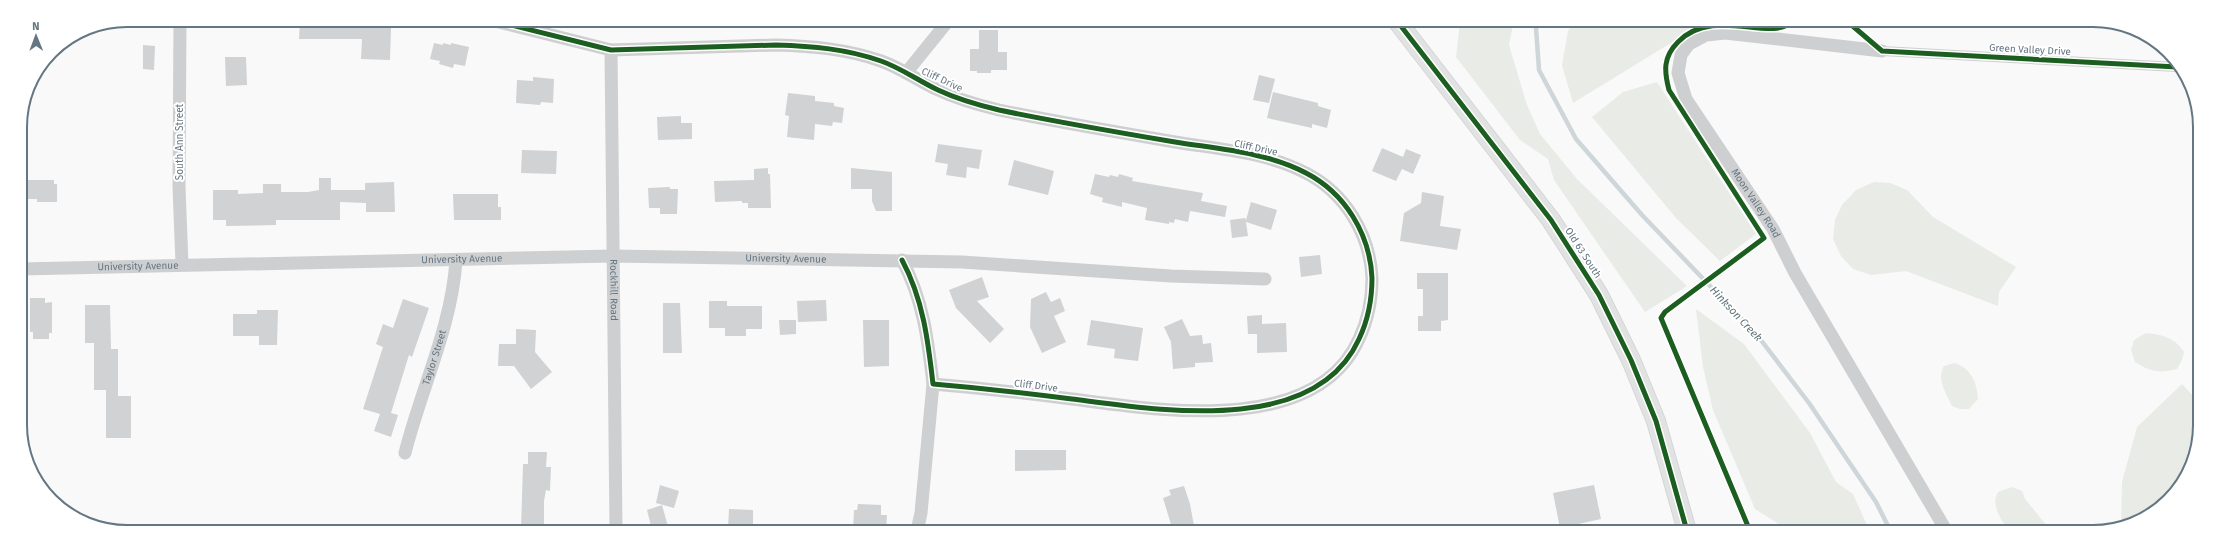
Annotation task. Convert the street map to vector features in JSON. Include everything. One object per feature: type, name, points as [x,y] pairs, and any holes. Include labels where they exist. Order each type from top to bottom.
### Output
[{"type":"main road","name":"Old 63 South","points":[[1402,27],[1551,220],[1599,295],[1631,360],[1656,421],[1685,525]]},
{"type":"street","name":"South Ann Street","points":[[180,27],[179,187],[182,264]]},
{"type":"street","name":"Cliff Drive","points":[[519,27],[611,50],[803,46],[860,54],[882,61],[939,90],[971,103],[999,110],[1236,152],[1286,164],[1324,184],[1347,206],[1364,240],[1371,273],[1369,309],[1354,352],[1334,376],[1320,386],[1285,401],[1263,406],[1219,409],[1165,409],[933,384]]},
{"type":"street","points":[[906,73],[943,27]]},
{"type":"street","name":"Moon Valley Road","points":[[1882,51],[1725,33],[1706,35],[1689,44],[1681,55],[1678,73],[1686,99],[1773,229],[1795,273],[1944,525]]},
{"type":"street","name":"Rockhill Road","points":[[611,50],[616,525]]},
{"type":"street","name":"Green Valley Drive","points":[[1882,51],[2173,67]]},
{"type":"street","name":"University Avenue","points":[[27,269],[182,264],[613,256],[692,259],[902,260],[962,262],[1202,278],[1265,279]]},
{"type":"street","name":"Taylor Street","points":[[405,453],[447,314],[455,277],[456,260]]},
{"type":"street","points":[[902,260],[920,301],[930,352],[933,384],[921,513],[918,525]]},
{"type":"shaded area","points":[[1459,27],[1513,27],[1509,45],[1527,105],[1540,134],[1577,179],[1687,286],[1645,312],[1554,180],[1548,159],[1520,140],[1456,57]]},
{"type":"shaded area","points":[[1570,27],[1697,27],[1573,103],[1562,65],[1568,31]]},
{"type":"shaded area","points":[[1657,82],[1756,234],[1720,261],[1676,218],[1592,117],[1623,92]]},
{"type":"shaded area","points":[[1874,182],[1890,183],[1907,190],[1933,217],[2016,267],[1999,292],[1998,306],[1906,271],[1871,275],[1853,269],[1841,256],[1833,239],[1835,220],[1842,205],[1856,190]]},
{"type":"shaded area","points":[[1696,309],[1744,344],[1810,433],[1836,482],[1853,494],[1867,525],[1780,525],[1755,509],[1713,410],[1703,367]]},
{"type":"shaded area","points":[[2146,333],[2168,338],[2180,347],[2184,352],[2177,369],[2171,371],[2155,371],[2145,368],[2135,362],[2131,350],[2134,340]]},
{"type":"shaded area","points":[[1954,363],[1965,368],[1969,372],[1976,387],[1978,399],[1969,409],[1960,409],[1952,406],[1941,381],[1944,366]]},
{"type":"shaded area","points":[[2182,384],[2193,396],[2193,432],[2191,445],[2180,475],[2168,491],[2149,508],[2121,521],[2122,482],[2137,427]]},
{"type":"shaded area","points":[[2012,487],[2022,491],[2025,499],[2046,525],[2004,525],[1996,508],[1995,502],[1998,492]]},
{"type":"building","points":[[300,27],[391,28],[390,60],[361,59],[362,39],[299,39]]},
{"type":"building","points":[[979,30],[998,30],[998,52],[1007,52],[1007,70],[991,70],[991,73],[977,73],[977,71],[970,71],[970,49],[979,49]]},
{"type":"building","points":[[434,43],[451,45],[451,43],[469,47],[465,66],[454,64],[453,68],[439,64],[440,61],[430,59]]},
{"type":"building","points":[[143,45],[155,46],[154,70],[143,69]]},
{"type":"building","points":[[225,57],[246,57],[247,85],[226,86]]},
{"type":"building","points":[[1259,75],[1275,79],[1269,103],[1253,100]]},
{"type":"building","points":[[533,77],[554,79],[553,103],[541,102],[540,105],[516,103],[517,80],[533,81]]},
{"type":"building","points":[[1273,92],[1318,103],[1318,106],[1331,110],[1327,128],[1312,124],[1312,128],[1267,118]]},
{"type":"building","points":[[788,93],[815,96],[815,101],[834,103],[834,106],[844,108],[842,123],[833,122],[832,126],[815,124],[814,140],[787,137],[789,116],[785,115]]},
{"type":"building","points":[[681,116],[681,123],[692,123],[692,139],[658,140],[657,117]]},
{"type":"building","points":[[938,144],[982,150],[979,169],[967,167],[966,178],[946,175],[948,164],[935,162]]},
{"type":"building","points":[[1382,148],[1403,157],[1406,149],[1421,155],[1413,174],[1402,169],[1396,181],[1372,171]]},
{"type":"building","points":[[522,150],[557,151],[556,174],[521,173]]},
{"type":"building","points":[[1014,160],[1054,171],[1048,195],[1008,185]]},
{"type":"building","points":[[768,168],[768,174],[770,174],[771,208],[748,208],[748,203],[742,203],[742,201],[715,202],[714,181],[754,180],[754,169]]},
{"type":"building","points":[[851,168],[892,172],[892,211],[876,211],[872,201],[872,189],[851,189]]},
{"type":"building","points":[[1095,174],[1118,177],[1119,174],[1133,178],[1132,181],[1203,193],[1201,201],[1227,206],[1225,217],[1190,211],[1188,222],[1175,219],[1174,223],[1169,222],[1169,224],[1145,220],[1147,208],[1122,202],[1122,207],[1102,202],[1103,198],[1090,194]]},
{"type":"building","points":[[319,178],[331,178],[331,190],[365,190],[365,183],[394,182],[395,212],[366,212],[366,203],[340,202],[340,220],[276,220],[276,225],[226,226],[226,220],[213,220],[213,190],[238,190],[238,194],[263,193],[263,184],[281,184],[281,192],[308,192],[319,190]]},
{"type":"building","points":[[27,180],[54,180],[54,184],[57,184],[57,202],[37,202],[37,199],[27,199]]},
{"type":"building","points":[[670,187],[670,189],[678,189],[677,214],[660,214],[660,208],[649,208],[648,188]]},
{"type":"building","points":[[1422,192],[1444,196],[1440,226],[1461,229],[1457,250],[1400,241],[1404,213],[1421,203]]},
{"type":"building","points":[[453,194],[498,194],[498,207],[501,207],[501,220],[454,220]]},
{"type":"building","points":[[1251,202],[1277,210],[1271,230],[1246,222],[1248,236],[1232,238],[1230,220],[1245,218],[1246,220]]},
{"type":"building","points":[[1320,255],[1322,274],[1301,277],[1299,257]]},
{"type":"building","points":[[1417,273],[1448,273],[1448,320],[1441,321],[1441,331],[1418,331],[1418,316],[1423,316],[1423,289],[1417,289]]},
{"type":"building","points":[[982,277],[989,297],[977,301],[1004,329],[990,343],[956,308],[949,290]]},
{"type":"building","points":[[1046,292],[1051,302],[1060,298],[1065,311],[1054,316],[1066,342],[1042,353],[1030,327],[1031,299]]},
{"type":"building","points":[[30,298],[45,298],[45,303],[52,302],[52,333],[49,333],[49,339],[33,339],[33,332],[30,332]]},
{"type":"building","points":[[403,299],[429,308],[412,357],[409,355],[391,413],[398,415],[391,437],[374,431],[380,414],[363,409],[383,347],[376,344],[383,324],[393,328]]},
{"type":"building","points":[[826,300],[827,321],[798,322],[797,301]]},
{"type":"building","points":[[709,301],[727,301],[727,306],[762,306],[762,329],[746,329],[746,336],[725,336],[725,328],[709,328]]},
{"type":"building","points":[[663,303],[680,303],[682,353],[663,353]]},
{"type":"building","points":[[85,305],[110,305],[111,349],[118,349],[118,396],[131,396],[131,438],[106,438],[106,390],[94,390],[94,343],[85,343]]},
{"type":"building","points":[[257,310],[278,310],[277,345],[259,345],[259,336],[233,336],[233,314],[257,314]]},
{"type":"building","points":[[1262,315],[1262,324],[1286,323],[1287,352],[1257,353],[1257,334],[1248,334],[1247,316]]},
{"type":"building","points":[[1182,319],[1190,336],[1202,335],[1203,344],[1211,343],[1213,362],[1195,363],[1195,367],[1173,369],[1171,342],[1164,327]]},
{"type":"building","points":[[779,320],[796,320],[796,334],[780,335]]},
{"type":"building","points":[[863,320],[889,320],[889,366],[864,367]]},
{"type":"building","points":[[1091,320],[1143,328],[1138,361],[1114,358],[1115,349],[1087,345]]},
{"type":"building","points":[[516,329],[536,330],[535,352],[552,372],[531,389],[514,366],[498,366],[499,344],[516,344]]},
{"type":"building","points":[[1015,450],[1066,450],[1066,470],[1015,471]]},
{"type":"building","points":[[528,452],[547,452],[546,467],[551,467],[550,491],[546,490],[544,501],[544,525],[521,525],[523,464],[528,464]]},
{"type":"building","points":[[660,485],[679,491],[674,508],[656,503]]},
{"type":"building","points":[[1594,485],[1601,519],[1574,525],[1559,525],[1553,493]]},
{"type":"building","points":[[1184,486],[1190,504],[1194,525],[1171,525],[1163,498],[1171,495],[1169,490]]},
{"type":"building","points":[[858,504],[881,505],[881,515],[887,515],[886,525],[853,525],[854,510],[857,510]]},
{"type":"building","points":[[662,505],[668,525],[651,525],[647,510]]},
{"type":"building","points":[[729,509],[753,510],[753,525],[728,525]]},
{"type":"waterway","name":"Hinkson Creek","points":[[1536,27],[1539,70],[1576,139],[1642,215],[1757,335],[1809,403],[1876,502],[1888,525]]},
{"type":"cycle path","points":[[519,27],[611,50],[776,45],[816,47],[842,51],[881,61],[896,67],[945,93],[968,102],[991,108],[1109,131],[1242,152],[1275,160],[1291,166],[1320,181],[1343,203],[1353,216],[1361,231],[1370,262],[1372,286],[1367,317],[1359,339],[1338,370],[1308,391],[1272,404],[1231,410],[1189,411],[1107,404],[933,384],[924,320],[915,290],[902,260]]},
{"type":"cycle path","points":[[1402,27],[1551,220],[1599,295],[1631,360],[1656,421],[1685,525]]},
{"type":"cycle path","points":[[1704,27],[1692,32],[1678,42],[1670,53],[1666,64],[1666,77],[1669,90],[1764,238],[1665,312],[1661,318],[1747,525]]},
{"type":"cycle path","points":[[1748,27],[1782,27]]},
{"type":"cycle path","points":[[1854,27],[1882,51],[2173,67]]}]
